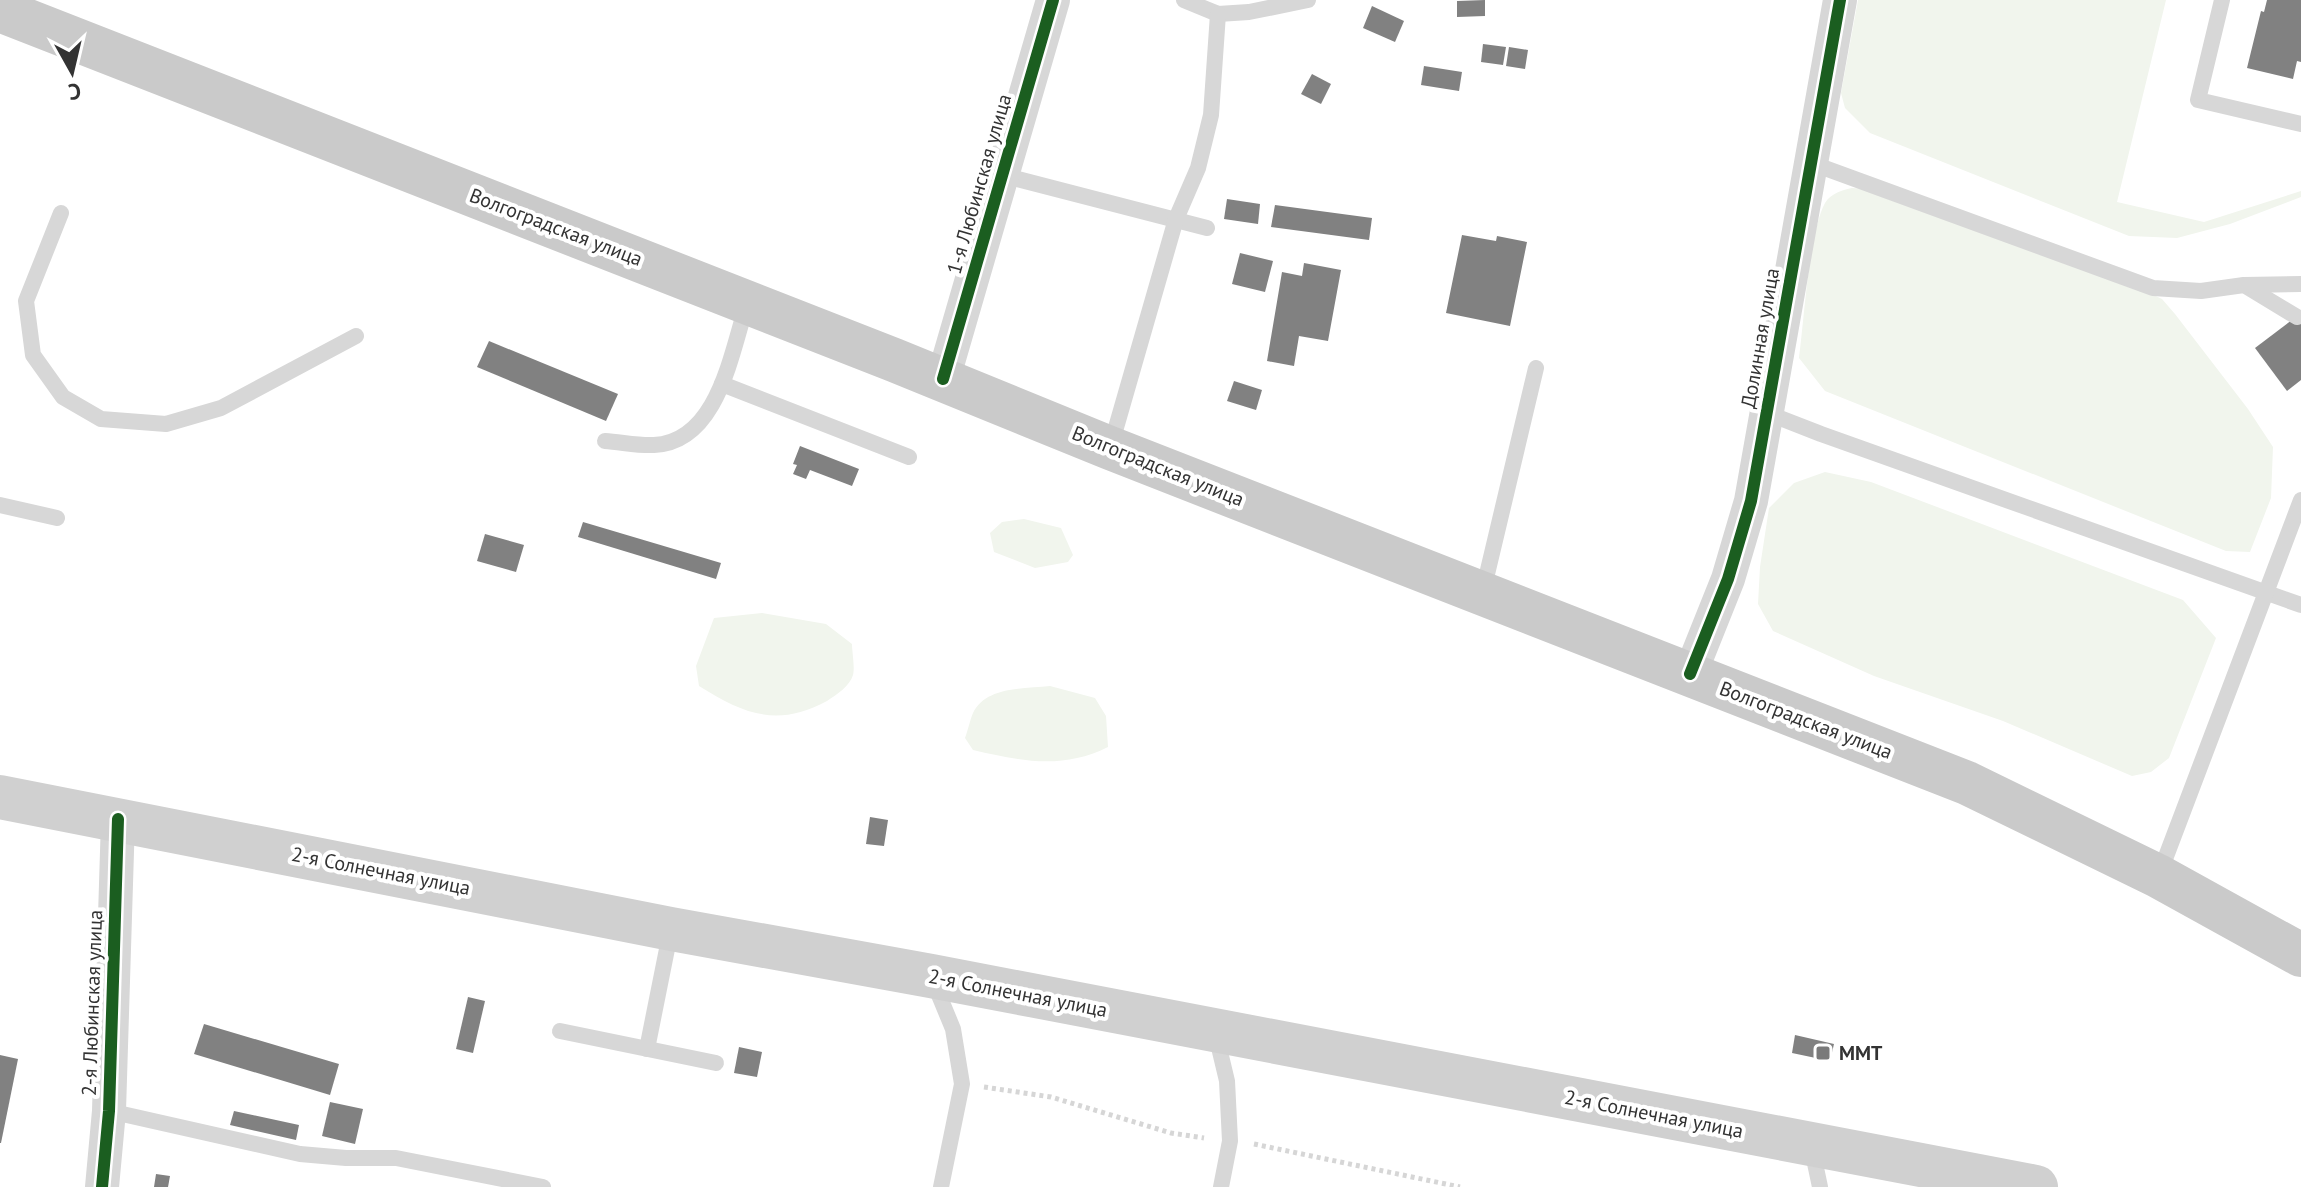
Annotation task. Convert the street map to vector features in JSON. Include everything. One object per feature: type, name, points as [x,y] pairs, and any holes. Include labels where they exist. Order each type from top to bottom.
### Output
[{"type":"main road","name":"Волгоградская улица","points":[[0,10],[1967,783],[2158,876],[2301,955]]},
{"type":"main road","name":"2-я Солнечная улица","points":[[0,797],[671,929],[2036,1187]]},
{"type":"street","name":"1-я Любинская улица","points":[[943,379],[1053,0]]},
{"type":"street","name":"Долинная улица","points":[[1690,674],[1728,579],[1751,501],[1840,0]]},
{"type":"street","name":"2-я Любинская улица","points":[[102,1187],[109,1111],[118,819]]},
{"type":"lane","points":[[1184,0],[1218,14],[1249,12],[1308,0]]},
{"type":"lane","points":[[2222,0],[2198,100],[2301,124]]},
{"type":"lane","points":[[1110,448],[1176,219],[1198,168],[1211,115],[1218,14]]},
{"type":"lane","points":[[1811,163],[2153,288],[2201,291],[2244,285],[2301,284]]},
{"type":"lane","points":[[1002,175],[1207,228]]},
{"type":"lane","points":[[61,213],[26,301],[33,355],[63,397],[101,419],[166,424],[221,408],[356,336]]},
{"type":"lane","points":[[2244,285],[2297,317]]},
{"type":"lane","points":[[605,441],[656,446],[687,436],[710,412],[748,302]]},
{"type":"lane","points":[[1483,593],[1536,368]]},
{"type":"lane","points":[[722,384],[909,457]]},
{"type":"lane","points":[[1767,413],[2301,605]]},
{"type":"lane","points":[[2158,876],[2301,500]]},
{"type":"lane","points":[[0,505],[57,518]]},
{"type":"lane","points":[[647,1049],[671,929]]},
{"type":"lane","points":[[931,976],[953,1029],[962,1084],[941,1187]]},
{"type":"lane","points":[[560,1031],[716,1063]]},
{"type":"lane","points":[[1215,1031],[1227,1081],[1230,1141],[1221,1187]]},
{"type":"lane","points":[[109,1111],[300,1154],[396,1158],[543,1187]]},
{"type":"lane","points":[[1811,1143],[1820,1187]]},
{"type":"shaded area","points":[[1858,0],[2166,0],[2117,202],[2204,222],[2301,191],[2301,197],[2230,224],[2177,238],[2129,236],[1870,133],[1845,108],[1841,93]]},
{"type":"shaded area","points":[[1852,188],[1867,189],[2137,287],[2162,299],[2248,409],[2273,447],[2271,498],[2250,552],[2226,551],[1825,391],[1799,358],[1808,278],[1815,234],[1825,203],[1834,194]]},
{"type":"shaded area","points":[[1825,472],[1871,482],[2183,600],[2216,638],[2169,758],[2151,772],[2132,776],[2003,721],[1874,676],[1773,631],[1758,604],[1769,508],[1794,483]]},
{"type":"shaded area","points":[[1024,519],[1061,528],[1073,555],[1068,562],[1035,568],[994,552],[990,533],[1002,522]]},
{"type":"shaded area","points":[[762,613],[826,624],[852,644],[854,672],[849,683],[827,701],[792,714],[776,716],[746,710],[699,686],[696,666],[714,618]]},
{"type":"shaded area","points":[[1050,686],[1095,698],[1106,716],[1108,747],[1058,761],[1025,760],[973,750],[965,738],[979,704],[1007,690]]},
{"type":"building","points":[[1485,0],[1485,16],[1457,17],[1457,1]]},
{"type":"building","points":[[2267,0],[2301,0],[2301,62],[2297,61],[2293,79],[2247,68],[2261,11],[2264,12]]},
{"type":"building","points":[[1372,6],[1404,21],[1395,42],[1363,28]]},
{"type":"building","points":[[1483,44],[1506,47],[1503,65],[1481,62]]},
{"type":"building","points":[[1509,47],[1528,50],[1525,69],[1506,66]]},
{"type":"building","points":[[1424,66],[1462,72],[1459,91],[1421,85]]},
{"type":"building","points":[[1312,74],[1331,84],[1321,104],[1301,94]]},
{"type":"building","points":[[1227,199],[1260,204],[1258,224],[1224,219]]},
{"type":"building","points":[[1275,205],[1372,218],[1369,240],[1271,227]]},
{"type":"building","points":[[1462,235],[1496,241],[1497,236],[1527,242],[1510,326],[1446,313]]},
{"type":"building","points":[[1240,253],[1273,261],[1265,292],[1232,284]]},
{"type":"building","points":[[1304,263],[1341,270],[1328,341],[1299,336],[1294,366],[1267,361],[1282,272],[1302,276]]},
{"type":"building","points":[[2301,313],[2301,380],[2287,391],[2255,348]]},
{"type":"building","points":[[489,341],[618,394],[606,421],[477,367]]},
{"type":"building","points":[[1234,381],[1262,390],[1256,410],[1227,401]]},
{"type":"building","points":[[800,446],[859,469],[852,486],[810,470],[806,479],[793,474],[797,465],[793,464]]},
{"type":"building","points":[[583,522],[721,563],[716,579],[578,537]]},
{"type":"building","points":[[485,534],[524,545],[516,572],[477,561]]},
{"type":"building","points":[[870,817],[888,820],[884,846],[866,844]]},
{"type":"building","points":[[468,997],[485,1001],[473,1053],[456,1049]]},
{"type":"building","points":[[204,1024],[339,1064],[330,1095],[194,1054]]},
{"type":"building","points":[[1795,1035],[1834,1044],[1830,1061],[1792,1053]]},
{"type":"building","points":[[739,1047],[762,1052],[757,1077],[734,1073]]},
{"type":"building","points":[[0,1055],[18,1059],[1,1143],[0,1143]]},
{"type":"building","points":[[330,1102],[363,1109],[355,1144],[322,1136]]},
{"type":"building","points":[[234,1111],[299,1125],[296,1140],[230,1125]]},
{"type":"building","points":[[156,1174],[170,1176],[168,1187],[154,1187]]},
{"type":"cycle path","points":[[943,379],[1053,0]]},
{"type":"cycle path","points":[[1690,674],[1728,579],[1751,501],[1840,0]]},
{"type":"cycle path","points":[[102,1187],[109,1111],[118,819]]},
{"type":"place","name":"ММТ","points":[[1823,1053]]}]
